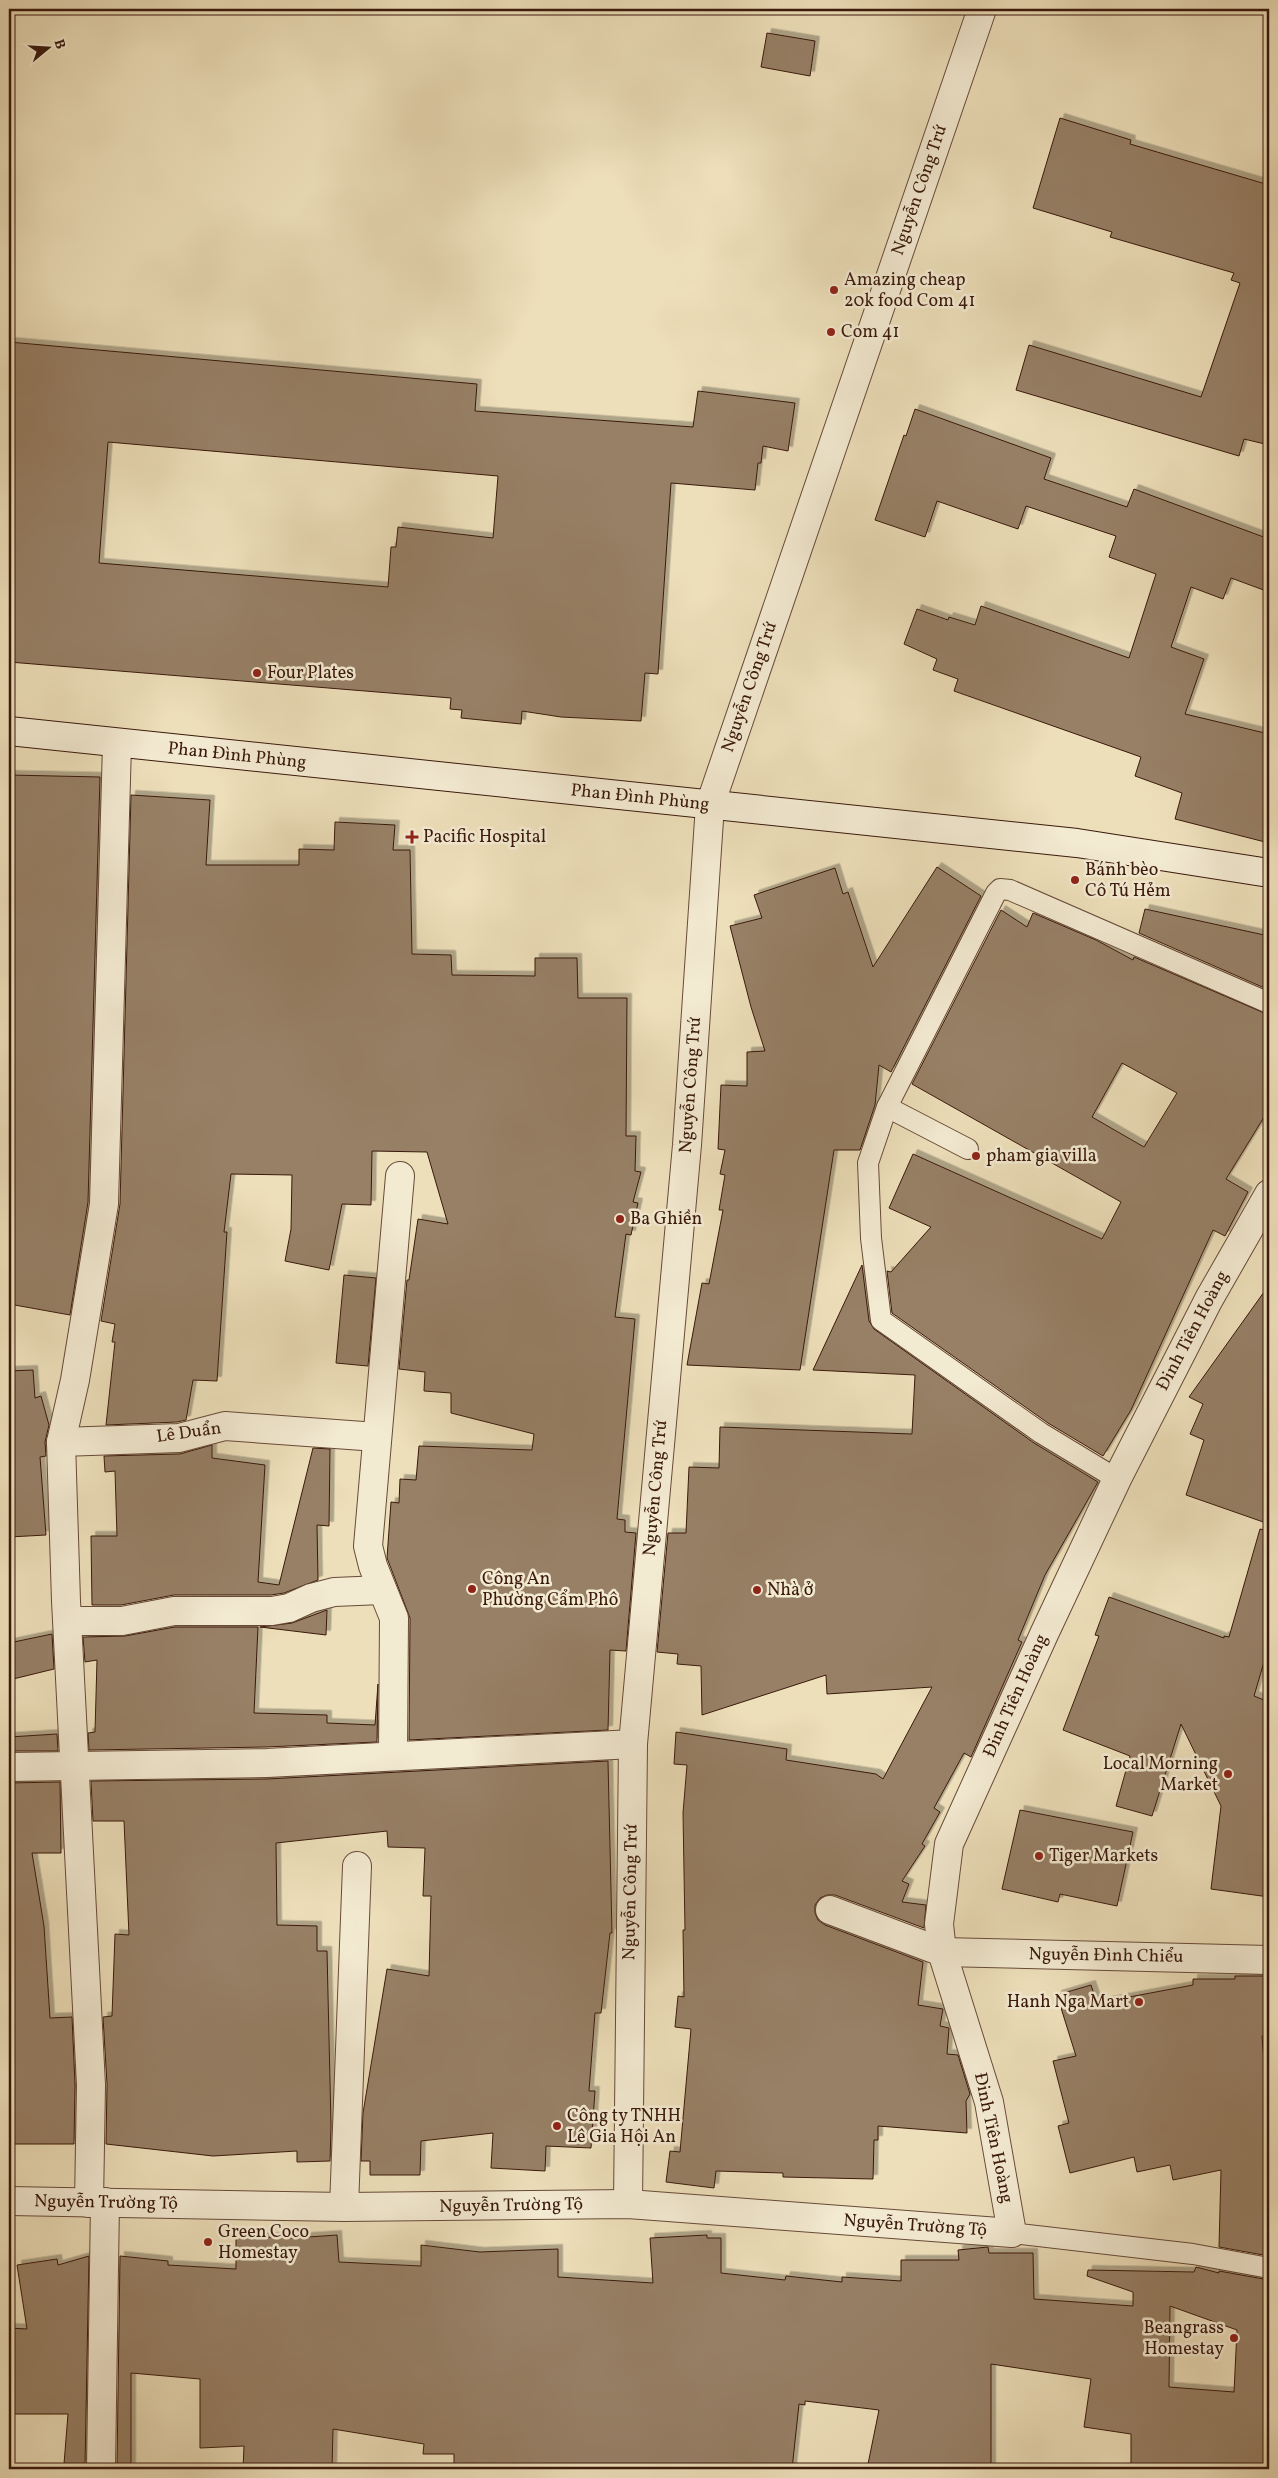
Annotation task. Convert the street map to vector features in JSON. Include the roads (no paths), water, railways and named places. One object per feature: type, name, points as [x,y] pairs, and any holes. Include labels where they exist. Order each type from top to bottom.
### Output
[{"type":"street","name":"Nguyễn Công Trứ","points":[[628,2204],[633,1744],[687,1145],[710,805],[982,9]]},
{"type":"street","name":"Phan Đình Phùng","points":[[9,731],[117,744],[1077,843],[1269,874]]},
{"type":"street","points":[[101,2469],[97,2202],[74,1766],[61,1442],[75,1380],[104,1204],[117,744]]},
{"type":"street","points":[[393,1755],[394,1618],[382,1590],[368,1546],[400,1176]]},
{"type":"street","name":"Đinh Tiên Hoàng","points":[[1012,2233],[989,2102],[942,1952],[939,1924],[949,1844],[1045,1632],[1117,1480],[1208,1299],[1269,1194]]},
{"type":"street","name":"Lê Duẩn","points":[[61,1442],[179,1438],[225,1426],[377,1437]]},
{"type":"street","points":[[68,1621],[122,1621],[174,1611],[272,1612],[334,1592],[382,1590]]},
{"type":"street","points":[[9,1767],[267,1763],[633,1744]]},
{"type":"street","points":[[344,2208],[357,1866]]},
{"type":"street","name":"Nguyễn Đình Chiểu","points":[[830,1910],[942,1952],[1269,1960]]},
{"type":"street","name":"Nguyễn Trường Tộ","points":[[9,2201],[344,2208],[628,2204],[1012,2233]]},
{"type":"lane","points":[[1117,1480],[1041,1433],[881,1320],[871,1238],[868,1163],[887,1108],[996,893],[1000,889],[1010,890],[1269,1003]]},
{"type":"lane","points":[[887,1108],[968,1149]]},
{"type":"lane","points":[[1012,2233],[1193,2254],[1269,2268]]},
{"type":"place","name":"Amazing cheap 20k food Com 41","points":[[834,290]]},
{"type":"place","name":"Com 41","points":[[831,332]]},
{"type":"place","name":"Four Plates","points":[[257,673]]},
{"type":"place","name":"Pacific Hospital","points":[[412,837]]},
{"type":"place","name":"Bánh bèo Cô Tú Hẻm","points":[[1075,880]]},
{"type":"place","name":"pham gia villa","points":[[976,1156]]},
{"type":"place","name":"Ba Ghiền","points":[[620,1219]]},
{"type":"place","name":"Công An Phường Cẩm Phô","points":[[472,1589]]},
{"type":"place","name":"Nhà ở","points":[[757,1590]]},
{"type":"place","name":"Local Morning Market","points":[[1228,1774]]},
{"type":"place","name":"Tiger Markets","points":[[1039,1856]]},
{"type":"place","name":"Hanh Nga Mart","points":[[1139,2002]]},
{"type":"place","name":"Công ty TNHH Lê Gia Hội An","points":[[557,2126]]},
{"type":"place","name":"Green Coco Homestay","points":[[208,2242]]},
{"type":"place","name":"Beangrass Homestay","points":[[1234,2338]]}]
